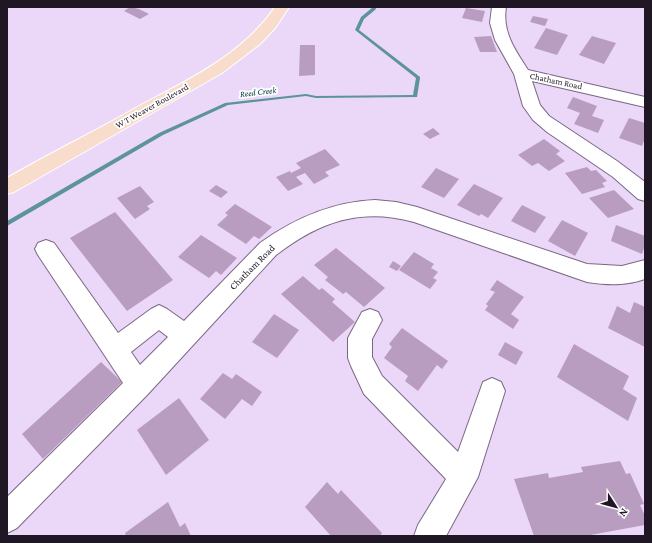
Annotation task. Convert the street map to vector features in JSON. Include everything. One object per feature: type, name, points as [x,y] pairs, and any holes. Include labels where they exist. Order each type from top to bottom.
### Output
[{"type":"main road","name":"W T Weaver Boulevard","points":[[7,187],[207,76],[249,46],[263,33],[282,7]]},
{"type":"street","points":[[499,7],[497,17],[499,28],[507,50],[523,74]]},
{"type":"street","name":"Chatham Road","points":[[645,102],[523,74],[527,96],[535,111],[552,127],[620,172],[645,194]]},
{"type":"street","name":"Chatham Road","points":[[7,518],[139,385],[268,249],[284,237],[303,226],[328,216],[356,210],[375,208],[388,209],[417,215],[586,272],[611,276],[629,276],[645,269]]},
{"type":"street","points":[[46,249],[139,385]]},
{"type":"street","points":[[115,350],[159,316],[184,336]]},
{"type":"street","points":[[370,320],[360,338],[360,358],[373,385],[464,477]]},
{"type":"street","points":[[429,536],[464,477],[492,390]]},
{"type":"building","points":[[130,7],[139,9],[149,14],[140,19],[124,11]]},
{"type":"building","points":[[466,8],[485,11],[482,22],[462,18]]},
{"type":"building","points":[[533,16],[548,19],[545,26],[530,22]]},
{"type":"building","points":[[546,28],[568,35],[557,55],[534,48]]},
{"type":"building","points":[[491,36],[497,52],[480,52],[474,37]]},
{"type":"building","points":[[592,36],[616,43],[604,64],[579,55]]},
{"type":"building","points":[[300,45],[315,45],[315,75],[299,76]]},
{"type":"building","points":[[573,97],[597,106],[592,116],[604,120],[598,133],[574,124],[580,113],[567,108]]},
{"type":"building","points":[[629,118],[645,123],[645,138],[642,146],[619,138]]},
{"type":"building","points":[[433,128],[440,134],[430,139],[423,134]]},
{"type":"building","points":[[544,139],[560,151],[556,154],[565,161],[549,171],[538,163],[532,166],[518,155]]},
{"type":"building","points":[[325,149],[340,165],[325,172],[329,176],[314,184],[305,173],[296,177],[303,184],[288,191],[276,177],[290,171],[291,173],[301,168],[296,163]]},
{"type":"building","points":[[587,167],[591,171],[596,170],[607,181],[602,183],[605,187],[582,194],[565,173]]},
{"type":"building","points":[[436,168],[459,179],[444,198],[421,187]]},
{"type":"building","points":[[474,184],[503,198],[488,218],[481,214],[479,216],[457,205]]},
{"type":"building","points":[[216,185],[228,192],[221,198],[209,191]]},
{"type":"building","points":[[140,186],[154,202],[147,206],[150,209],[135,219],[117,198]]},
{"type":"building","points":[[614,190],[634,209],[608,218],[589,198]]},
{"type":"building","points":[[235,204],[272,227],[259,239],[254,236],[246,244],[217,225],[228,215],[225,213]]},
{"type":"building","points":[[522,205],[546,217],[535,233],[511,221]]},
{"type":"building","points":[[115,212],[173,280],[127,311],[70,238]]},
{"type":"building","points":[[562,220],[588,233],[575,256],[548,241]]},
{"type":"building","points":[[616,225],[645,236],[645,245],[642,254],[611,241]]},
{"type":"building","points":[[201,235],[237,258],[221,275],[216,271],[209,278],[178,257]]},
{"type":"building","points":[[336,248],[385,288],[364,307],[346,292],[343,294],[325,280],[328,277],[314,265]]},
{"type":"building","points":[[414,252],[434,264],[431,268],[438,272],[433,278],[437,280],[430,289],[399,270]]},
{"type":"building","points":[[393,261],[401,266],[397,271],[389,267]]},
{"type":"building","points":[[303,276],[319,290],[322,288],[335,299],[332,302],[355,322],[333,342],[281,294]]},
{"type":"building","points":[[497,280],[524,297],[511,314],[519,320],[513,329],[485,310],[488,306],[486,304],[495,292],[490,290]]},
{"type":"building","points":[[634,302],[645,307],[645,347],[608,328],[617,306],[630,313]]},
{"type":"building","points":[[274,314],[299,330],[277,358],[252,342]]},
{"type":"building","points":[[402,328],[448,361],[442,369],[437,365],[418,391],[405,381],[408,376],[384,358],[392,347],[389,344]]},
{"type":"building","points":[[505,342],[523,352],[516,365],[498,355]]},
{"type":"building","points":[[574,344],[629,376],[623,389],[637,398],[628,421],[557,377]]},
{"type":"building","points":[[101,362],[122,382],[43,459],[22,434]]},
{"type":"building","points":[[223,373],[232,379],[236,374],[262,392],[252,406],[242,399],[225,419],[200,399]]},
{"type":"building","points":[[179,398],[209,440],[166,475],[137,430]]},
{"type":"building","points":[[620,461],[626,474],[630,473],[644,504],[640,505],[645,516],[645,525],[585,536],[534,536],[514,479],[548,473],[549,478],[583,472],[581,467]]},
{"type":"building","points":[[327,482],[338,494],[341,490],[382,533],[380,536],[331,536],[305,507]]},
{"type":"building","points":[[168,502],[180,527],[185,523],[191,536],[126,536],[125,533]]},
{"type":"waterway","name":"Reed Creek","points":[[7,224],[161,134],[227,104],[306,95],[316,97],[415,96],[418,78],[357,30],[362,18],[375,7]]}]
